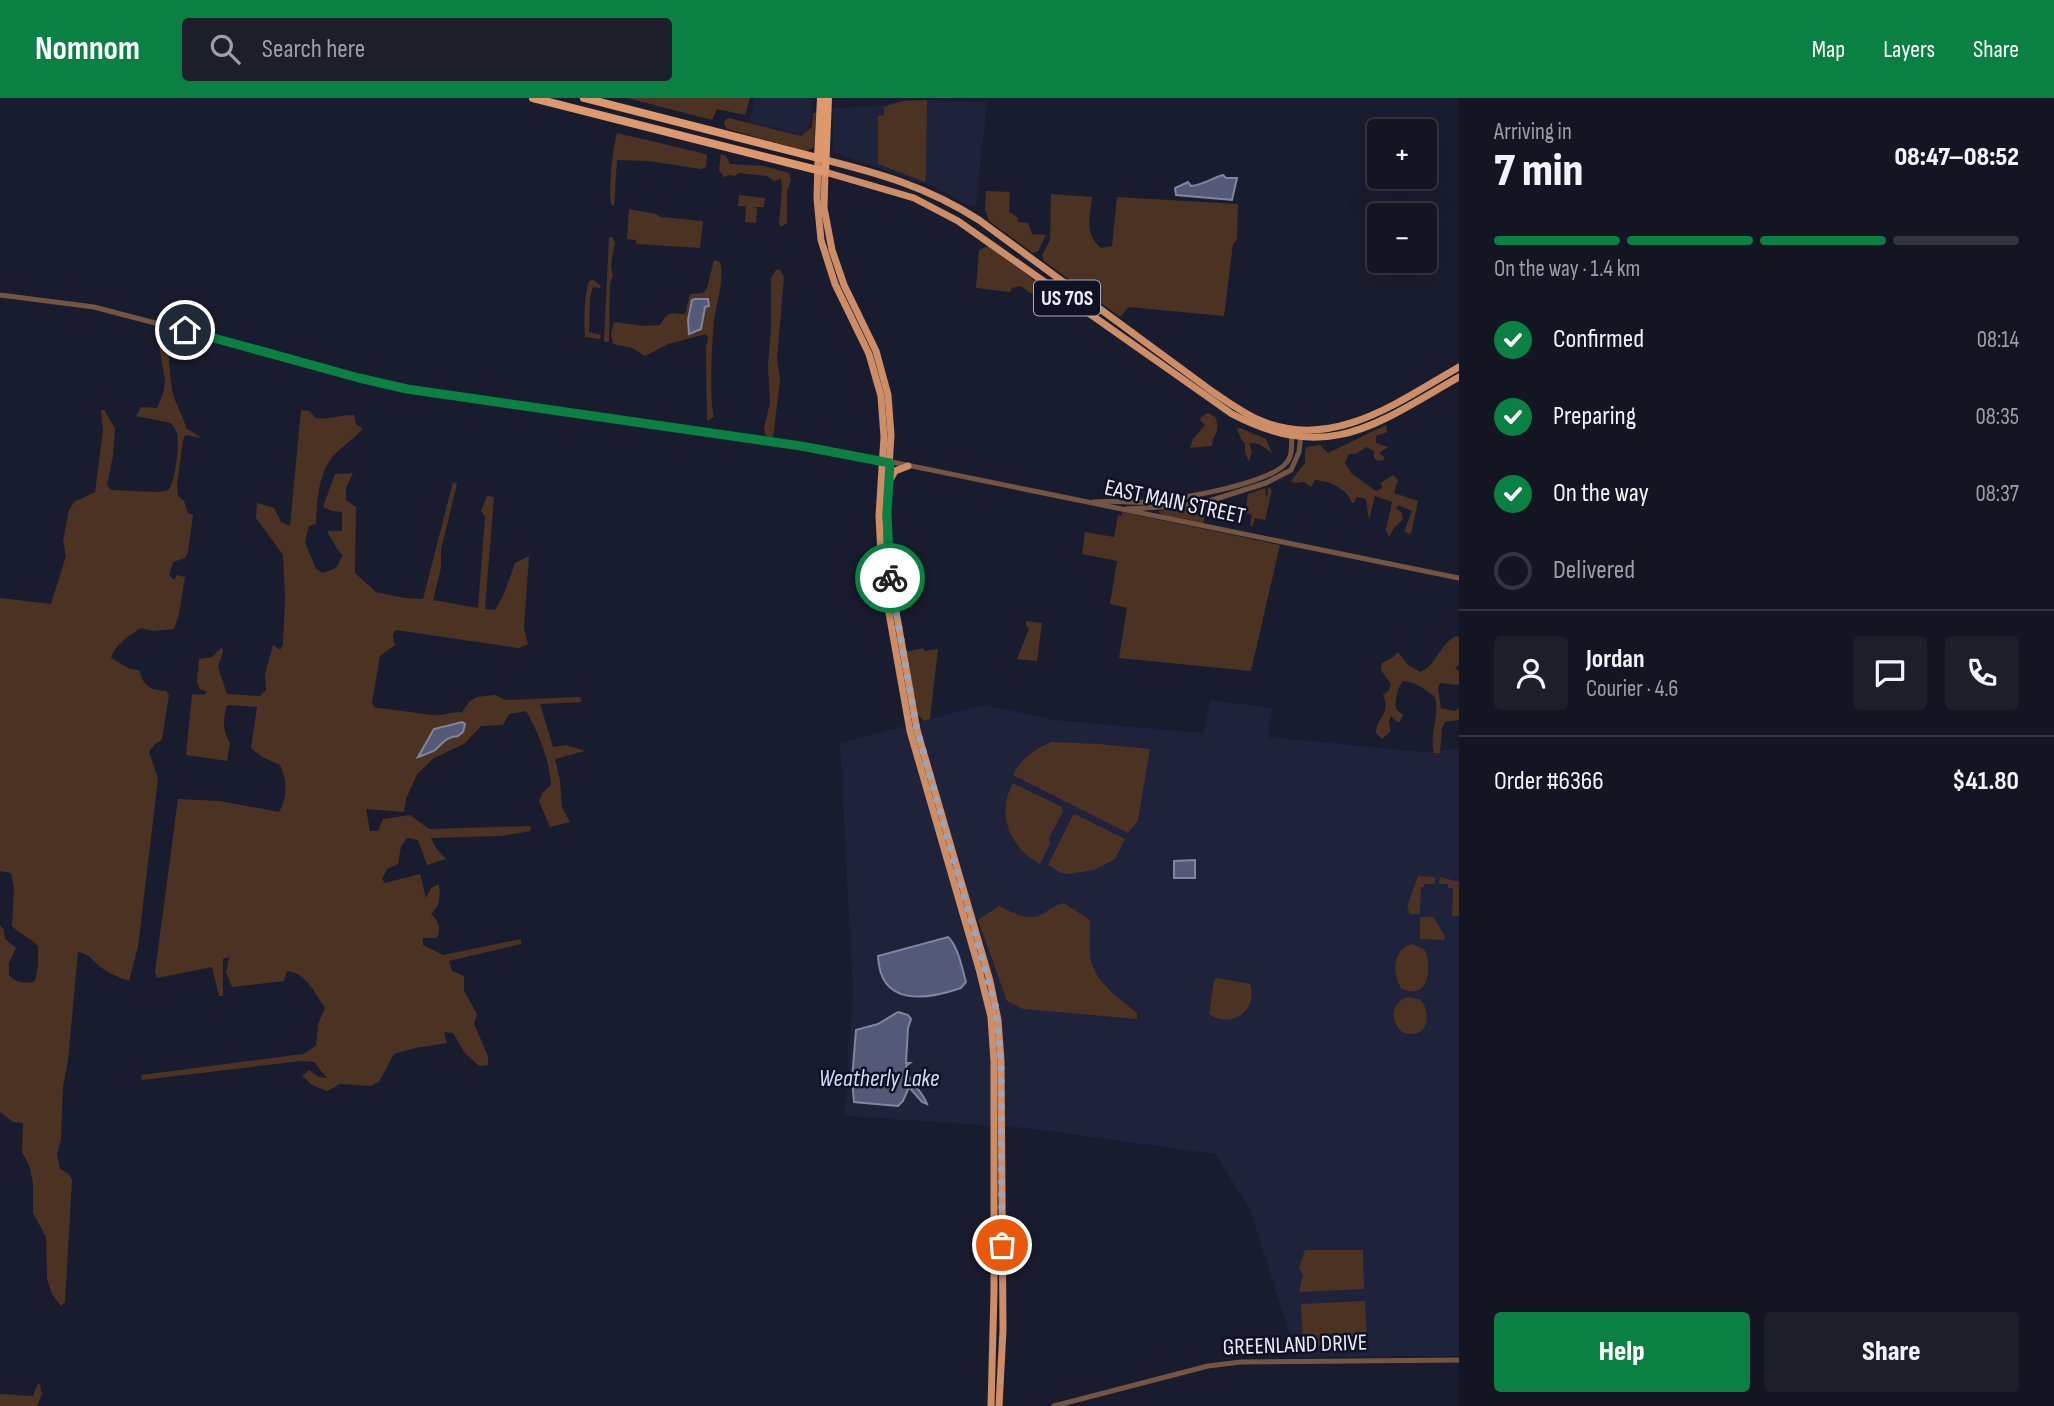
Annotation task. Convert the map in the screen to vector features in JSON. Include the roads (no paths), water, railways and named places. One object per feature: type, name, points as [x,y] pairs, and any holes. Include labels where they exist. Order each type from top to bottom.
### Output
[{"type":"highway","name":"US 70S","points":[[533,98],[821,171]]},
{"type":"highway","name":"US 70S","points":[[584,98],[822,158]]},
{"type":"highway","points":[[821,98],[822,158]]},
{"type":"highway","points":[[821,171],[828,98]]},
{"type":"highway","points":[[619,120],[622,108]]},
{"type":"highway","points":[[716,145],[719,132]]},
{"type":"main road","name":"US 70S","points":[[822,158],[895,178],[952,202],[979,219],[1213,392],[1260,420],[1292,433]]},
{"type":"main road","name":"US 70S","points":[[821,171],[914,198],[958,221],[1232,414],[1263,429],[1301,434],[1344,434],[1368,427],[1459,377]]},
{"type":"main road","points":[[821,171],[825,218],[832,250],[844,285],[883,373],[891,421],[879,516],[882,574],[910,732],[991,1017],[994,1074],[991,1406]]},
{"type":"main road","name":"US 70S","points":[[1301,434],[1368,419],[1459,367]]},
{"type":"main road","points":[[886,462],[889,481],[889,572],[917,730],[990,981],[998,1020],[1001,1069],[1003,1317],[999,1406]]},
{"type":"main road","points":[[889,481],[895,471],[908,466]]},
{"type":"street","name":"EAST MAIN STREET","points":[[0,295],[94,307],[407,389],[801,446],[1093,502],[1459,578]]},
{"type":"street","points":[[1121,509],[1206,494],[1273,472],[1289,460],[1292,433]]},
{"type":"street","points":[[1093,502],[1180,506],[1239,493],[1284,475],[1296,462],[1301,434]]},
{"type":"street","points":[[1143,505],[1160,517]]},
{"type":"street","name":"GREENLAND DRIVE","points":[[1054,1406],[1208,1366],[1241,1362],[1459,1360]]},
{"type":"water","points":[[1223,175],[1226,178],[1237,178],[1232,200],[1176,195],[1175,188],[1188,182],[1191,186]]},
{"type":"water","points":[[708,299],[709,306],[705,307],[701,329],[689,334],[688,320],[692,300]]},
{"type":"water","points":[[462,722],[465,724],[463,732],[458,736],[418,757],[434,729]]},
{"type":"water","points":[[1195,860],[1195,878],[1174,878],[1174,861]]},
{"type":"water","points":[[948,937],[957,952],[966,982],[961,988],[920,997],[896,992],[887,984],[881,973],[878,956]]},
{"type":"water","name":"Weatherly Lake","points":[[898,1012],[911,1019],[906,1063],[910,1063],[906,1066],[907,1072],[927,1104],[909,1087],[898,1106],[854,1102],[852,1079],[856,1030],[878,1024]]}]
